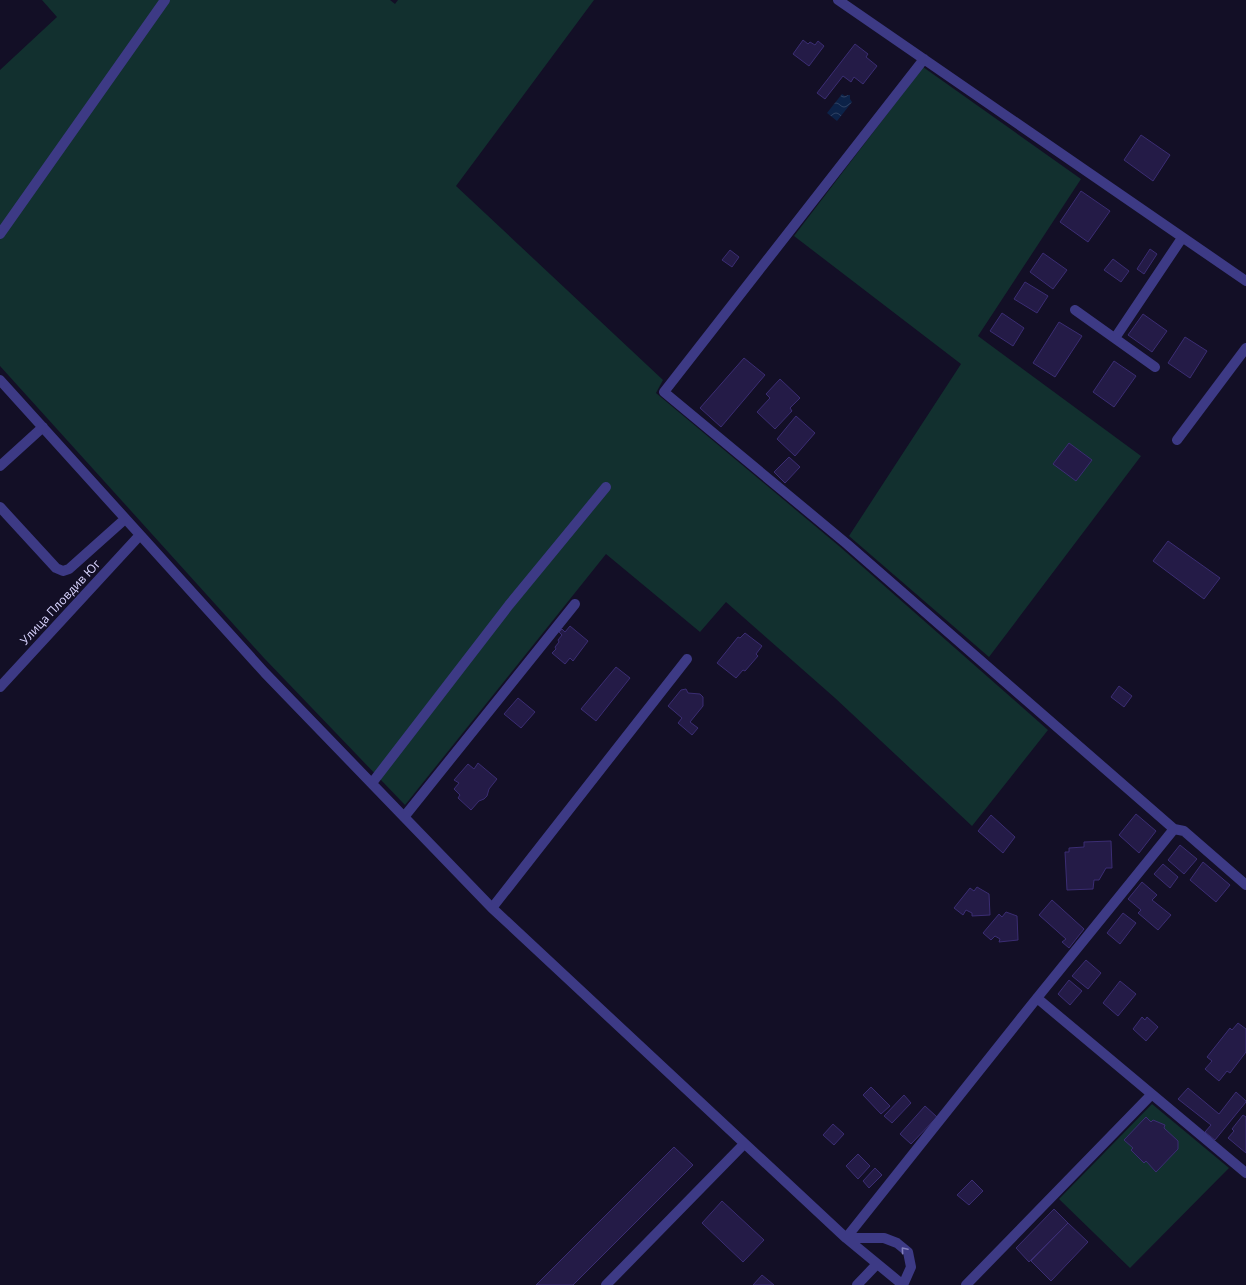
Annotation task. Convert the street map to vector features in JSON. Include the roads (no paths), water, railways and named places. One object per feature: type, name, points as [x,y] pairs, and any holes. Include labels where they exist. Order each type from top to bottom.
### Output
[{"type":"street","points":[[0,234],[165,0]]},
{"type":"street","points":[[838,0],[1182,238],[1246,280]]},
{"type":"street","points":[[924,59],[664,392],[847,544],[1174,829],[1184,831],[1246,885]]},
{"type":"street","points":[[1115,338],[1182,238]]},
{"type":"street","points":[[1075,310],[1155,367]]},
{"type":"street","points":[[1177,440],[1246,348]]},
{"type":"street","points":[[0,380],[265,673],[492,908],[846,1238],[903,1285],[911,1266],[908,1252],[897,1243],[884,1238],[846,1238]]},
{"type":"street","points":[[0,466],[43,427]]},
{"type":"street","points":[[372,784],[509,605],[606,488]]},
{"type":"street","points":[[0,508],[56,568],[63,571],[69,569],[125,519]]},
{"type":"street","name":"Улица Пловдив Юг","points":[[0,687],[140,535]]},
{"type":"street","points":[[404,817],[575,604]]},
{"type":"street","points":[[492,908],[687,659]]},
{"type":"street","points":[[846,1238],[1174,829]]},
{"type":"street","points":[[1037,998],[1246,1173]]},
{"type":"street","points":[[966,1285],[1151,1095]]},
{"type":"street","points":[[606,1285],[744,1144]]},
{"type":"street","points":[[857,1285],[877,1264]]},
{"type":"water","points":[[842,94],[845,96],[850,95],[852,102],[837,121],[827,113]]}]
